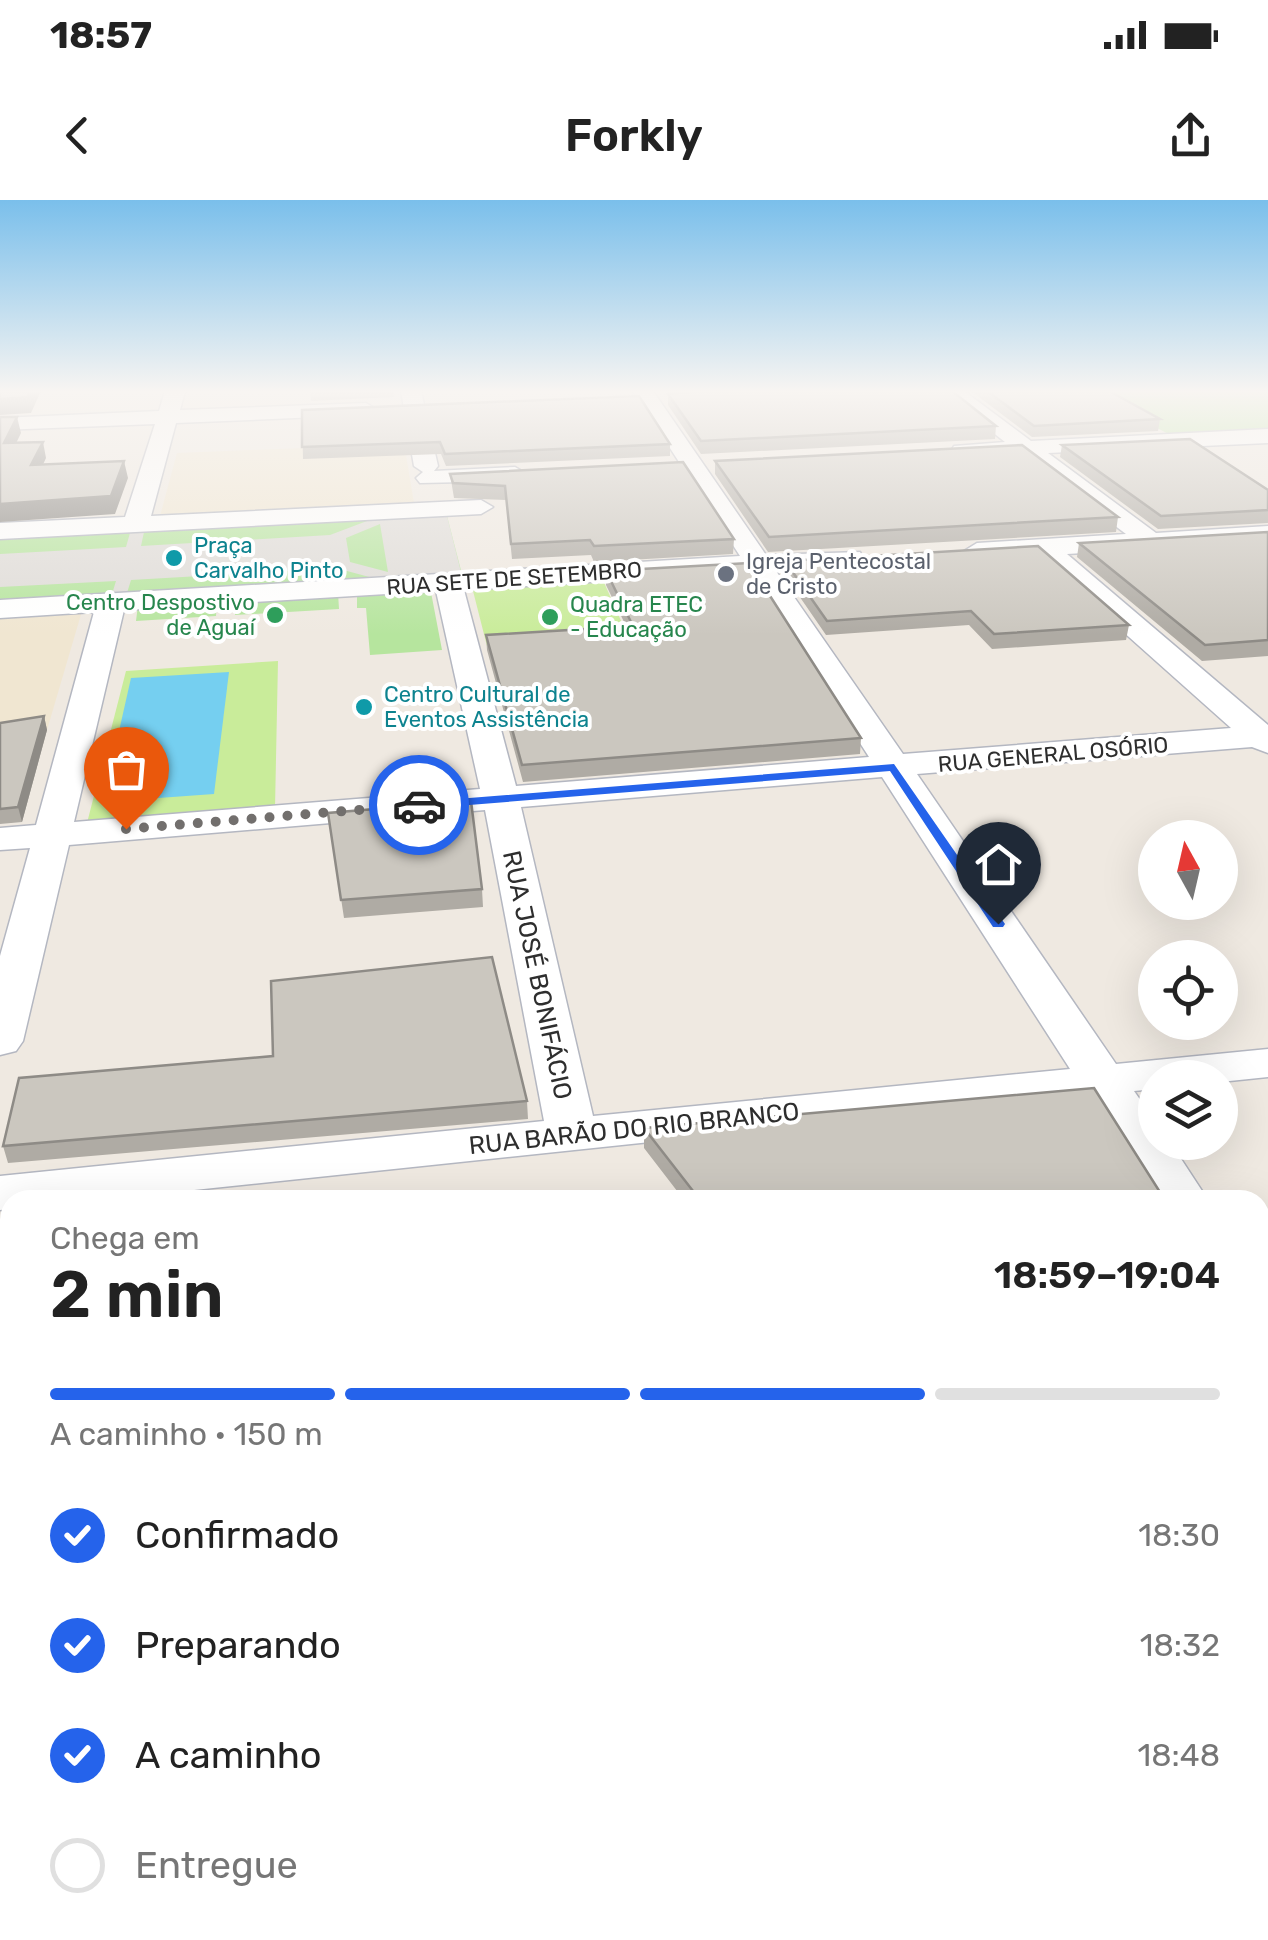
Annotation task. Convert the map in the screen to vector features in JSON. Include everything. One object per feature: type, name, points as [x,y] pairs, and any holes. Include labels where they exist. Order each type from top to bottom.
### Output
[{"type":"street","points":[[136,524],[151,472]]},
{"type":"street","points":[[427,472],[433,509]]},
{"type":"street","points":[[701,472],[757,563],[1175,1190]]},
{"type":"street","points":[[1059,472],[1150,541]]},
{"type":"street","points":[[428,478],[542,473]]},
{"type":"street","points":[[0,531],[499,506]]},
{"type":"street","points":[[948,553],[1268,534]]},
{"type":"street","points":[[1044,548],[1265,738]]},
{"type":"street","name":"RUA SETE DE SETEMBRO","points":[[0,609],[872,557]]},
{"type":"street","name":"RUA JOSÉ BONIFÁCIO","points":[[448,583],[501,799],[572,1134]]},
{"type":"street","points":[[0,1041],[111,602]]},
{"type":"street","name":"RUA GENERAL OSÓRIO","points":[[0,839],[1265,738]]},
{"type":"street","name":"RUA BARÃO DO RIO BRANCO","points":[[29,1190],[1268,1063]]},
{"type":"shaded area","points":[[172,472],[409,472],[414,503],[160,516]]},
{"type":"shaded area","name":"Praça Carvalho Pinto","points":[[447,516],[461,572],[373,578],[336,568],[131,580],[127,593],[112,594],[116,581],[0,587],[0,554],[126,547],[130,533],[144,532],[141,546],[330,535],[367,521]],"holes":[[[380,524],[388,572],[350,562],[346,538]]]},
{"type":"shaded area","points":[[82,611],[47,730],[0,738],[0,616]]},
{"type":"green space","points":[[445,508],[464,582],[0,609],[0,531]]},
{"type":"green space","name":"Quadra ETEC - Educação","points":[[602,578],[630,641],[488,650],[472,587]]},
{"type":"green space","points":[[430,587],[442,650],[370,655],[366,608],[357,608],[357,592]]},
{"type":"green space","points":[[338,593],[339,609],[235,615],[236,599]]},
{"type":"green space","points":[[217,600],[216,616],[136,621],[138,605]]},
{"type":"green space","points":[[278,661],[275,808],[87,823],[126,671]]},
{"type":"water","points":[[229,672],[214,794],[103,802],[131,678]]},
{"type":"building","points":[[0,472],[120,472],[111,496],[0,504]]},
{"type":"building","points":[[690,472],[734,539],[594,546],[590,540],[511,544],[505,486],[453,483],[450,474]]},
{"type":"building","points":[[723,472],[1058,472],[1118,517],[769,537]]},
{"type":"building","points":[[1100,472],[1241,472],[1268,490],[1268,510],[1161,516]]},
{"type":"building","points":[[1268,532],[1268,640],[1205,645],[1079,543]]},
{"type":"building","points":[[1038,546],[1129,625],[994,634],[971,611],[827,621],[785,561]]},
{"type":"building","points":[[749,563],[861,738],[522,765],[486,635],[633,626],[606,571]]},
{"type":"building","points":[[44,716],[18,807],[0,809],[0,723]]},
{"type":"building","points":[[471,801],[482,889],[341,900],[328,813]]},
{"type":"building","points":[[492,957],[527,1101],[3,1146],[19,1078],[273,1056],[271,981]]},
{"type":"building","points":[[1094,1088],[1159,1190],[692,1190],[644,1128]]},
{"type":"way so far","points":[[126,829],[419,805]]},
{"type":"place","name":"Praça Carvalho Pinto","points":[[174,558]]},
{"type":"place","name":"Igreja Pentecostal de Cristo","points":[[726,574]]},
{"type":"place","name":"Centro Despostivo de Aguaí","points":[[275,615]]},
{"type":"place","name":"Quadra ETEC - Educação","points":[[550,617]]},
{"type":"place","name":"Centro Cultural de Eventos Assistência","points":[[364,707]]},
{"type":"route","points":[[419,805],[894,768],[998,924]]}]
